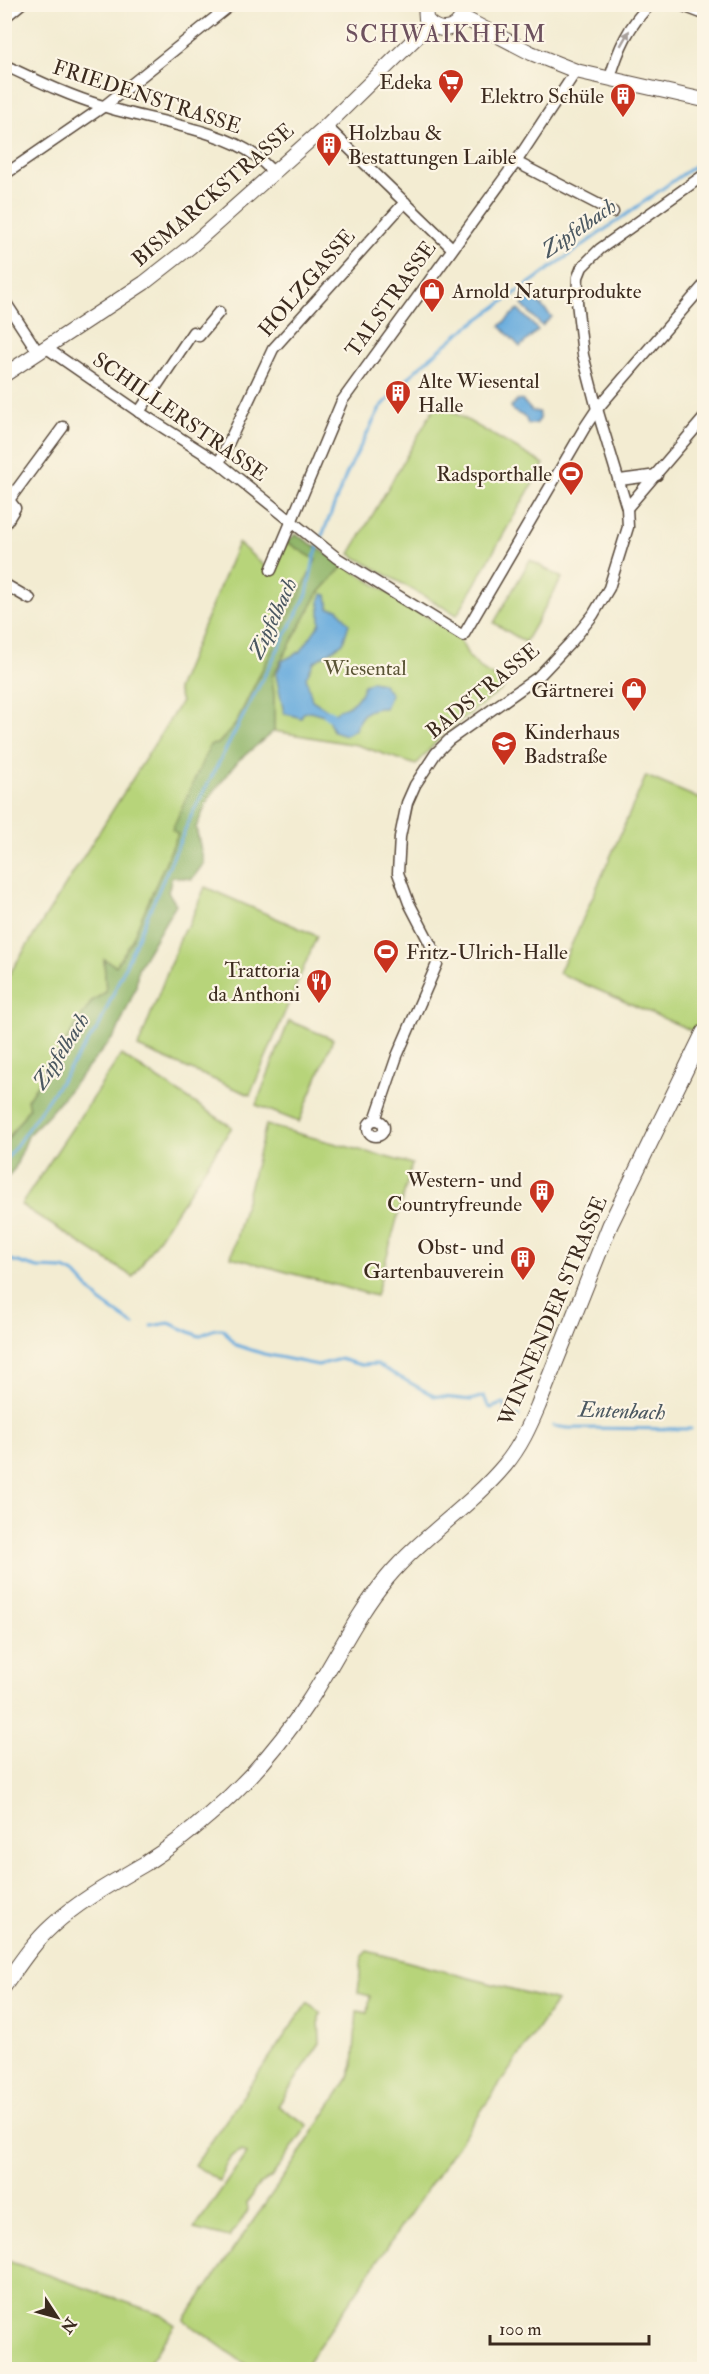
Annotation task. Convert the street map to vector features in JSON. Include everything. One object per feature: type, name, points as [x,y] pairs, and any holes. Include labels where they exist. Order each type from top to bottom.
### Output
[{"type":"main road","name":"WINNENDER STRASSE","points":[[4,1986],[51,1926],[87,1898],[149,1861],[181,1838],[216,1809],[255,1771],[303,1709],[356,1620],[387,1578],[426,1538],[490,1480],[514,1453],[534,1414],[614,1216],[705,1032]]},
{"type":"street","points":[[4,18],[21,4]]},
{"type":"street","points":[[4,175],[103,106],[232,4]]},
{"type":"street","points":[[425,4],[424,12],[430,24],[440,29],[446,30],[456,26],[462,11],[531,53],[576,70],[705,100]]},
{"type":"street","points":[[610,78],[622,42],[642,12],[651,4]]},
{"type":"street","points":[[678,4],[705,14]]},
{"type":"street","name":"BISMARCKSTRASSE","points":[[4,375],[144,283],[190,247],[326,126],[430,24]]},
{"type":"street","name":"FRIEDENSTRASSE","points":[[4,64],[45,84],[103,106],[188,129],[236,145],[256,156],[273,172]]},
{"type":"street","name":"TALSTRASSE","points":[[272,570],[342,401],[516,162],[576,70]]},
{"type":"street","points":[[326,126],[452,248]]},
{"type":"street","points":[[516,162],[613,212]]},
{"type":"street","name":"BADSTRASSE","points":[[375,1120],[397,1056],[437,964],[435,953],[398,873],[400,837],[407,803],[415,785],[436,753],[449,740],[538,677],[593,615],[609,588],[623,550],[628,527],[627,508],[588,378],[579,328],[578,277],[582,267],[600,249],[705,175]]},
{"type":"street","name":"HOLZGASSE","points":[[219,463],[273,349],[405,202]]},
{"type":"street","points":[[597,409],[705,285]]},
{"type":"street","name":"SCHILLERSTRASSE","points":[[4,300],[42,350],[219,463],[337,558],[463,636],[597,409]]},
{"type":"street","points":[[139,412],[193,332],[199,336],[219,312]]},
{"type":"street","points":[[627,508],[705,418]]},
{"type":"street","points":[[4,526],[15,508],[7,500],[63,427]]},
{"type":"street","points":[[620,480],[657,475]]},
{"type":"street","points":[[4,584],[30,599]]},
{"type":"green space","points":[[437,403],[544,464],[457,615],[350,554]]},
{"type":"green space","points":[[296,534],[344,565],[318,594],[272,677],[274,731],[238,761],[209,798],[196,828],[204,863],[192,879],[172,877],[168,892],[176,904],[138,968],[136,987],[116,1034],[48,1115],[29,1134],[15,1168],[5,1180],[5,1143],[29,1108],[27,1100],[92,1001],[106,992],[104,959],[116,966],[131,942],[178,834],[172,830],[210,745],[218,744],[235,725],[316,560],[287,542]]},
{"type":"green space","points":[[287,542],[317,560],[235,725],[218,744],[210,745],[173,829],[178,834],[131,942],[116,967],[104,960],[106,992],[92,1001],[28,1100],[29,1108],[5,1144],[5,981],[181,702],[177,689],[238,543],[273,573]]},
{"type":"green space","points":[[530,560],[562,578],[525,642],[494,623]]},
{"type":"green space","name":"Wiesental","points":[[344,565],[458,636],[469,657],[485,672],[504,682],[504,688],[443,734],[416,765],[357,745],[274,731],[272,677],[318,594]]},
{"type":"green space","points":[[646,776],[700,799],[704,788],[704,1013],[695,1032],[559,973]]},
{"type":"green space","points":[[205,887],[317,936],[250,1095],[138,1047],[184,929],[188,927]]},
{"type":"green space","points":[[289,1021],[333,1039],[299,1122],[256,1105]]},
{"type":"green space","points":[[121,1055],[232,1127],[133,1277],[21,1205]]},
{"type":"green space","points":[[266,1125],[412,1164],[376,1296],[231,1257]]},
{"type":"green space","points":[[367,1951],[557,2001],[303,2369],[252,2369],[184,2320],[290,2168],[349,2077],[353,2065],[357,2011],[368,2013],[370,1996],[358,1993],[362,1956]]},
{"type":"green space","points":[[308,2002],[321,2014],[319,2017],[320,2043],[278,2106],[308,2125],[271,2178],[260,2183],[247,2202],[248,2211],[229,2238],[194,2229],[246,2154],[241,2151],[230,2159],[224,2168],[220,2182],[195,2165]]},
{"type":"green space","points":[[5,2260],[160,2314],[175,2325],[145,2369],[5,2369]]},
{"type":"water","points":[[532,296],[552,317],[542,326],[522,305]]},
{"type":"water","points":[[518,309],[538,330],[520,347],[500,326]]},
{"type":"water","points":[[518,400],[522,400],[532,411],[539,412],[540,419],[536,424],[528,424],[525,417],[513,411],[511,407]]},
{"type":"water","points":[[322,594],[327,595],[329,608],[338,609],[349,624],[343,643],[314,662],[306,677],[312,700],[330,711],[327,716],[310,711],[303,713],[301,718],[284,713],[276,675],[282,661],[301,651],[320,623]]},
{"type":"water","points":[[372,681],[382,683],[391,694],[385,708],[369,710],[359,720],[355,730],[345,735],[333,731],[328,719],[356,700],[364,685]]},
{"type":"waterway","name":"Zipfelbach","points":[[320,541],[346,475],[380,408],[418,368],[458,334],[704,159]]},
{"type":"waterway","name":"Zipfelbach","points":[[4,1163],[99,1026],[192,814],[307,594],[318,547]]},
{"type":"waterway","name":"Entenbach","points":[[4,1255],[11,1260],[38,1268],[64,1269],[76,1275],[100,1301],[134,1325]]},
{"type":"waterway","name":"Entenbach","points":[[152,1326],[169,1323],[199,1336],[215,1329],[223,1329],[236,1345],[264,1354],[318,1365],[340,1359],[361,1365],[376,1364],[434,1396],[471,1400],[484,1396],[491,1408],[504,1403],[506,1416],[519,1416]]},
{"type":"waterway","name":"Entenbach","points":[[553,1426],[691,1429]]},
{"type":"place","name":"Edeka","points":[[451,105]]},
{"type":"place","name":"Elektro Schüle","points":[[623,119]]},
{"type":"place","name":"Holzbau & Bestattungen Laible","points":[[329,168]]},
{"type":"place","name":"Arnold Naturprodukte","points":[[432,314]]},
{"type":"place","name":"Alte Wiesental Halle","points":[[398,416]]},
{"type":"place","name":"Radsporthalle","points":[[571,497]]},
{"type":"place","name":"Gärtnerei","points":[[634,713]]},
{"type":"place","name":"Kinderhaus Badstraße","points":[[504,767]]},
{"type":"place","name":"Fritz-Ulrich-Halle","points":[[386,975]]},
{"type":"place","name":"Trattoria da Anthoni","points":[[319,1005]]},
{"type":"place","name":"Western- und Countryfreunde","points":[[542,1215]]},
{"type":"place","name":"Obst- und Gartenbauverein","points":[[523,1282]]},
{"type":"district","name":"SCHWAIKHEIM","points":[[446,34]]}]
